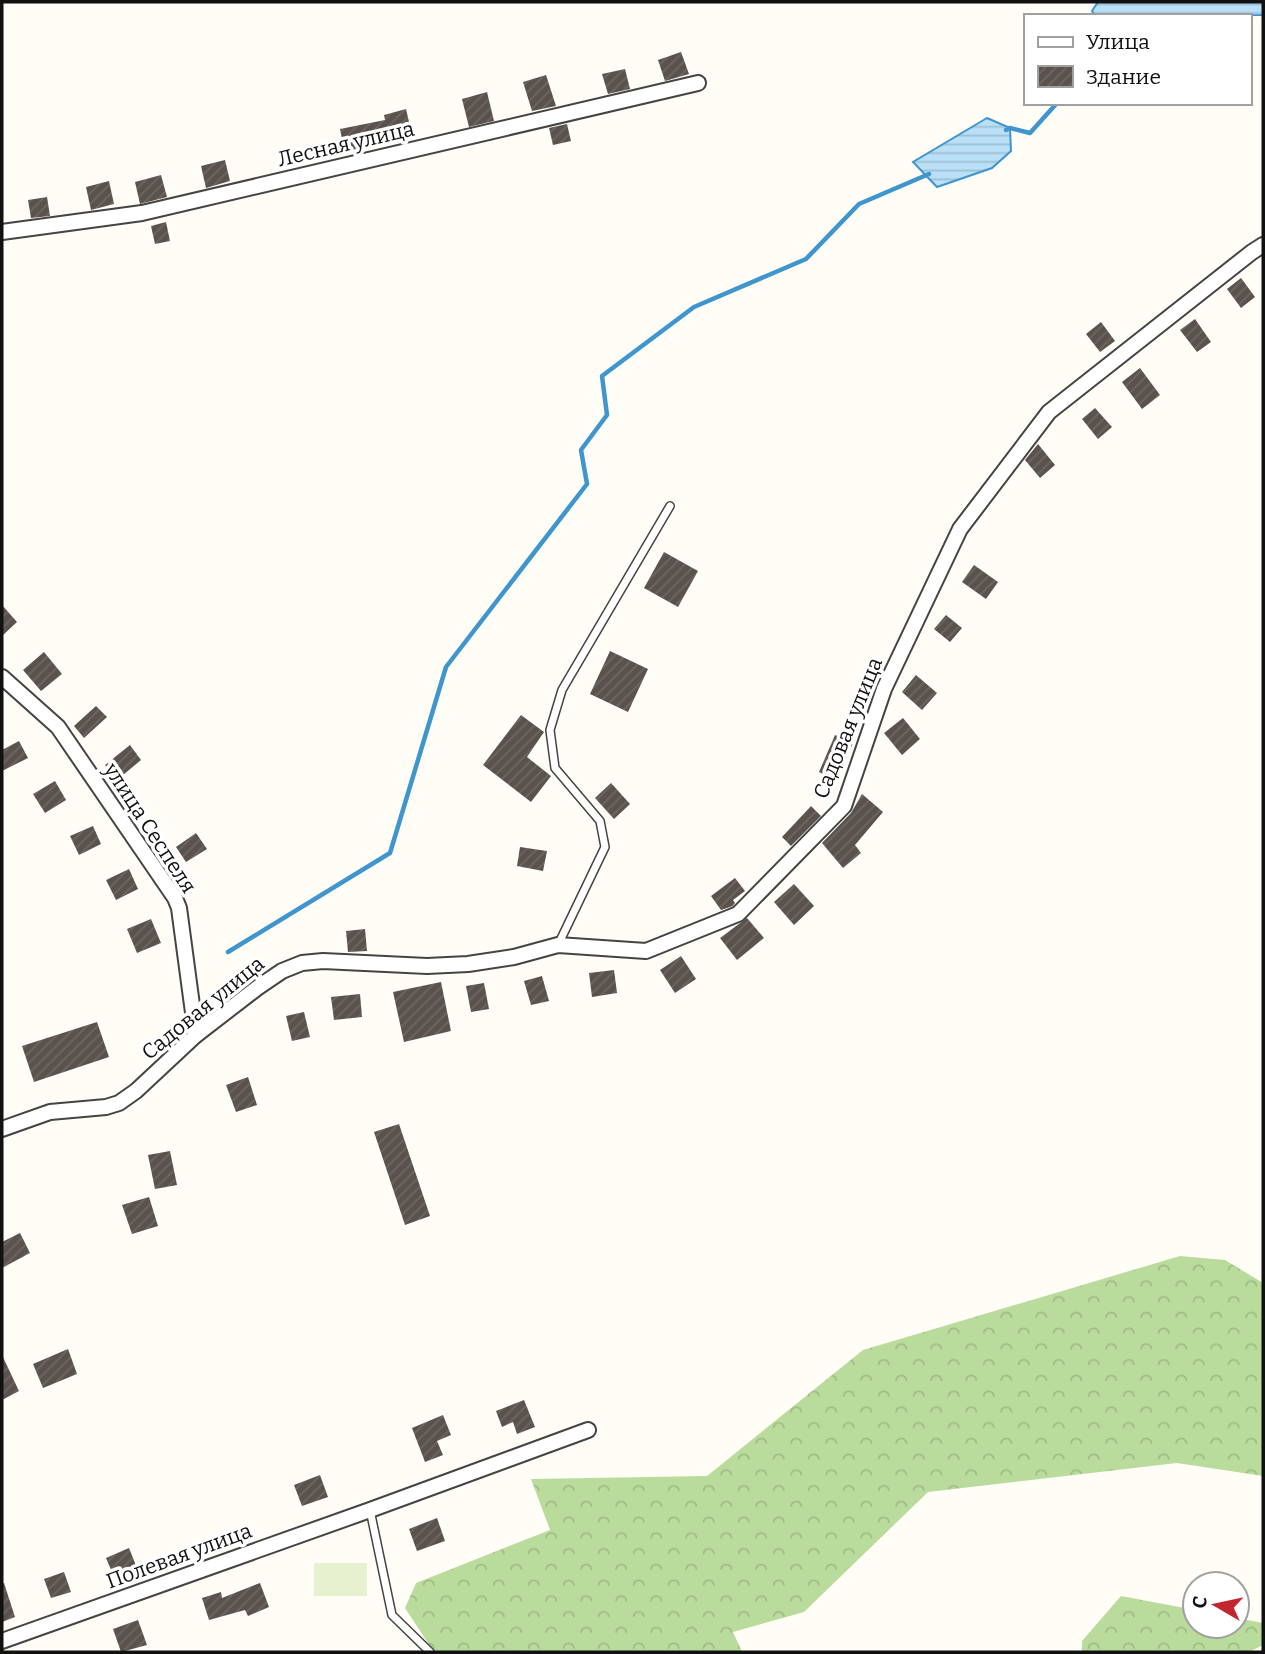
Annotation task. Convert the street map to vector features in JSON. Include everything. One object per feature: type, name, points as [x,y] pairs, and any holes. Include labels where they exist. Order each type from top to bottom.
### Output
[{"type":"street","name":"Лесная улица","points":[[2,232],[142,213],[698,83]]},
{"type":"street","name":"Садовая улица","points":[[2,1129],[50,1112],[106,1107],[119,1103],[136,1091],[196,1035],[273,976],[302,963],[323,961],[468,964],[514,957],[558,945],[646,951],[738,914],[844,806],[884,689],[960,529],[1049,412],[1263,245]]},
{"type":"street","name":"улица Сеспеля","points":[[2,677],[58,727],[175,898],[179,908],[196,1035]]},
{"type":"street","name":"Полевая улица","points":[[2,1641],[588,1430]]},
{"type":"lane","points":[[558,945],[605,847],[600,821],[555,768],[550,730],[562,690],[670,506]]},
{"type":"lane","points":[[370,1510],[392,1615],[430,1652]]},
{"type":"green space","points":[[1180,1256],[1225,1260],[1263,1283],[1263,1476],[1177,1463],[928,1492],[804,1612],[733,1632],[742,1652],[434,1652],[405,1608],[416,1583],[550,1530],[531,1479],[707,1476],[863,1350]]},
{"type":"green space","points":[[314,1563],[367,1563],[367,1596],[314,1596]]},
{"type":"green space","points":[[1121,1596],[1181,1607],[1181,1640],[1251,1640],[1251,1621],[1263,1623],[1263,1645],[1249,1652],[1082,1652],[1082,1641]]},
{"type":"water","points":[[1098,2],[1263,2],[1263,15],[1094,14],[1092,11]]},
{"type":"water","points":[[987,118],[1010,128],[1011,151],[992,168],[937,187],[913,162]]},
{"type":"building","points":[[681,52],[689,74],[665,81],[658,60]]},
{"type":"building","points":[[625,69],[630,89],[608,94],[602,74]]},
{"type":"building","points":[[546,75],[556,106],[532,111],[523,82]]},
{"type":"building","points":[[487,92],[494,121],[469,127],[462,99]]},
{"type":"building","points":[[406,109],[413,139],[345,154],[340,129],[385,120],[384,115]]},
{"type":"building","points":[[567,124],[571,141],[553,145],[549,128]]},
{"type":"building","points":[[225,160],[230,181],[206,188],[201,166]]},
{"type":"building","points":[[161,175],[167,197],[140,204],[135,182]]},
{"type":"building","points":[[109,181],[114,204],[91,210],[86,187]]},
{"type":"building","points":[[47,197],[50,216],[31,218],[28,200]]},
{"type":"building","points":[[166,222],[170,241],[155,244],[151,226]]},
{"type":"building","points":[[1241,278],[1255,297],[1241,308],[1227,289]]},
{"type":"building","points":[[1195,319],[1211,342],[1197,352],[1180,330]]},
{"type":"building","points":[[1101,322],[1115,341],[1100,352],[1086,334]]},
{"type":"building","points":[[1140,368],[1160,395],[1142,409],[1122,382]]},
{"type":"building","points":[[1095,408],[1112,427],[1098,439],[1082,419]]},
{"type":"building","points":[[1038,444],[1055,465],[1040,478],[1025,460]]},
{"type":"building","points":[[664,552],[698,571],[678,607],[644,588]]},
{"type":"building","points":[[974,565],[998,582],[986,599],[962,582]]},
{"type":"building","points":[[2,605],[17,622],[2,636]]},
{"type":"building","points":[[946,615],[962,628],[950,642],[934,629]]},
{"type":"building","points":[[610,651],[648,669],[628,712],[590,694]]},
{"type":"building","points":[[44,652],[62,674],[41,691],[23,670]]},
{"type":"building","points":[[916,675],[937,693],[922,710],[902,692]]},
{"type":"building","points":[[96,706],[107,717],[84,738],[74,726]]},
{"type":"building","points":[[521,715],[544,732],[527,757],[551,776],[531,802],[483,765]]},
{"type":"building","points":[[903,718],[920,739],[902,755],[884,733]]},
{"type":"building","points":[[835,735],[853,743],[836,780],[819,772]]},
{"type":"building","points":[[19,741],[28,758],[2,771],[2,750]]},
{"type":"building","points":[[130,745],[141,760],[117,780],[105,765]]},
{"type":"building","points":[[55,781],[66,800],[45,813],[33,794]]},
{"type":"building","points":[[611,783],[630,804],[614,819],[595,798]]},
{"type":"building","points":[[862,794],[883,812],[855,845],[861,853],[843,868],[822,843],[851,813]]},
{"type":"building","points":[[811,806],[821,816],[791,846],[782,837]]},
{"type":"building","points":[[93,826],[101,844],[79,855],[70,836]]},
{"type":"building","points":[[196,833],[207,849],[186,862],[176,847]]},
{"type":"building","points":[[520,847],[547,851],[543,871],[517,866]]},
{"type":"building","points":[[129,869],[138,889],[116,900],[106,880]]},
{"type":"building","points":[[735,878],[745,891],[733,900],[733,906],[721,910],[711,896]]},
{"type":"building","points":[[794,884],[814,906],[794,925],[774,902]]},
{"type":"building","points":[[747,918],[764,938],[737,960],[720,938]]},
{"type":"building","points":[[151,919],[161,943],[137,953],[127,929]]},
{"type":"building","points":[[365,929],[367,951],[348,952],[346,931]]},
{"type":"building","points":[[681,956],[696,979],[675,993],[660,970]]},
{"type":"building","points":[[614,970],[617,993],[592,997],[589,973]]},
{"type":"building","points":[[542,976],[549,1001],[531,1005],[524,981]]},
{"type":"building","points":[[441,982],[451,1031],[404,1042],[393,992]]},
{"type":"building","points":[[484,983],[489,1009],[471,1012],[466,986]]},
{"type":"building","points":[[360,994],[362,1017],[334,1020],[331,997]]},
{"type":"building","points":[[304,1012],[310,1037],[292,1041],[286,1016]]},
{"type":"building","points":[[97,1022],[109,1057],[34,1082],[22,1046]]},
{"type":"building","points":[[248,1077],[257,1105],[236,1112],[226,1085]]},
{"type":"building","points":[[399,1124],[430,1216],[405,1225],[374,1132]]},
{"type":"building","points":[[170,1151],[177,1185],[155,1189],[148,1155]]},
{"type":"building","points":[[149,1197],[158,1226],[132,1234],[122,1205]]},
{"type":"building","points":[[20,1233],[30,1253],[2,1268],[2,1242]]},
{"type":"building","points":[[68,1349],[77,1374],[43,1388],[33,1364]]},
{"type":"building","points":[[2,1355],[19,1391],[2,1400]]},
{"type":"building","points":[[524,1400],[535,1427],[517,1434],[513,1422],[502,1427],[496,1411]]},
{"type":"building","points":[[443,1415],[451,1435],[437,1441],[443,1455],[425,1462],[412,1428]]},
{"type":"building","points":[[320,1475],[328,1497],[302,1506],[294,1485]]},
{"type":"building","points":[[437,1518],[445,1541],[417,1551],[409,1529]]},
{"type":"building","points":[[129,1548],[137,1568],[114,1577],[106,1558]]},
{"type":"building","points":[[64,1572],[71,1592],[51,1598],[44,1579]]},
{"type":"building","points":[[2,1583],[15,1617],[2,1622]]},
{"type":"building","points":[[260,1583],[269,1607],[248,1616],[245,1610],[209,1620],[202,1598],[221,1592],[222,1598]]},
{"type":"building","points":[[138,1620],[147,1645],[121,1652],[113,1629]]},
{"type":"waterway","points":[[1006,130],[1010,128],[1030,133],[1055,105]]},
{"type":"waterway","points":[[228,952],[390,853],[446,667],[587,484],[581,450],[607,415],[602,376],[694,307],[806,259],[859,204],[929,174]]}]
